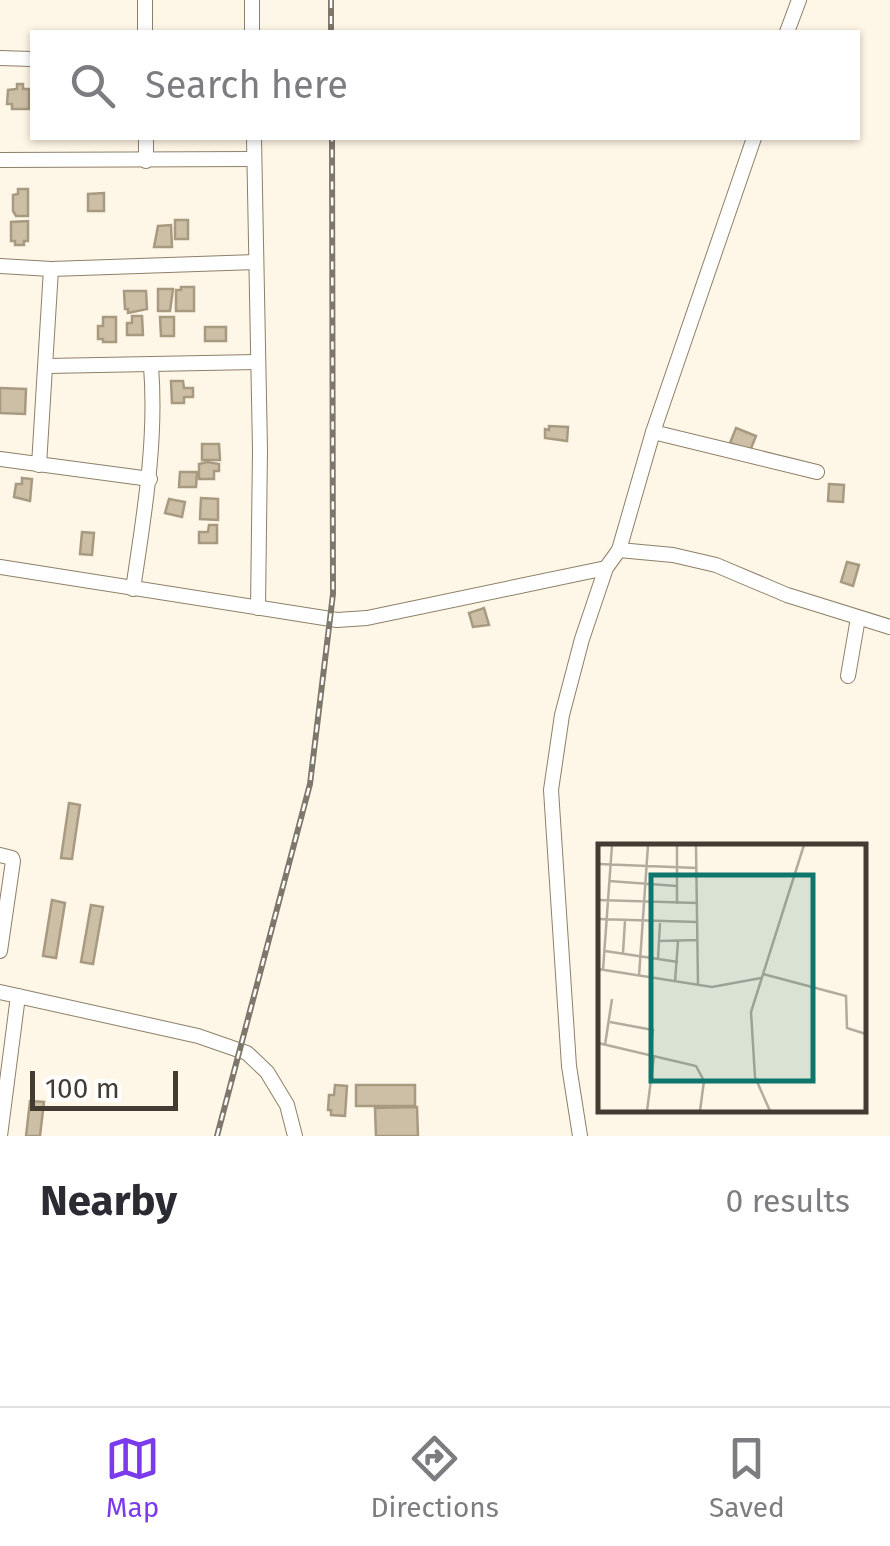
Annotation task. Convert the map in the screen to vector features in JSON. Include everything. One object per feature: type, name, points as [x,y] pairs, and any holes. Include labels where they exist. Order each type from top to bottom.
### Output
[{"type":"street","points":[[145,30],[146,0]]},
{"type":"street","points":[[252,0],[252,30]]},
{"type":"street","points":[[788,30],[799,0]]},
{"type":"street","points":[[0,58],[30,60]]},
{"type":"street","points":[[146,140],[146,161]]},
{"type":"street","points":[[254,140],[258,608]]},
{"type":"street","points":[[580,1136],[570,1066],[551,790],[562,715],[606,568],[619,550],[653,432],[753,140]]},
{"type":"street","points":[[0,160],[254,158]]},
{"type":"street","points":[[0,266],[51,269],[256,262]]},
{"type":"street","points":[[39,465],[51,269]]},
{"type":"street","points":[[47,366],[258,362]]},
{"type":"street","points":[[133,590],[150,480],[154,402],[151,366]]},
{"type":"street","points":[[653,432],[817,472]]},
{"type":"street","points":[[0,459],[150,480]]},
{"type":"street","points":[[619,550],[660,553],[716,565],[772,589],[890,627]]},
{"type":"street","points":[[0,567],[347,620],[606,568]]},
{"type":"street","points":[[848,676],[858,618]]},
{"type":"street","points":[[0,855],[13,861],[0,950]]},
{"type":"street","points":[[0,992],[198,1036],[246,1053],[267,1072],[287,1105],[294,1136]]},
{"type":"street","points":[[0,1136],[18,996]]},
{"type":"building","points":[[17,84],[29,89],[29,109],[12,109],[12,104],[7,104],[8,90],[17,89]]},
{"type":"building","points":[[18,189],[28,189],[28,216],[16,216],[13,211],[13,195],[18,194]]},
{"type":"building","points":[[104,193],[104,211],[88,211],[88,194]]},
{"type":"building","points":[[175,220],[188,220],[188,239],[175,239]]},
{"type":"building","points":[[28,221],[28,241],[15,245],[11,241],[11,222]]},
{"type":"building","points":[[171,225],[172,247],[154,247],[158,226]]},
{"type":"building","points":[[194,287],[194,311],[176,311],[176,290]]},
{"type":"building","points":[[158,289],[173,289],[170,311],[158,311]]},
{"type":"building","points":[[124,291],[146,291],[147,309],[128,313]]},
{"type":"building","points":[[132,316],[142,316],[143,335],[127,335],[127,323],[132,323]]},
{"type":"building","points":[[103,317],[116,317],[116,342],[98,339]]},
{"type":"building","points":[[160,317],[174,317],[174,336],[161,336]]},
{"type":"building","points":[[205,327],[226,327],[226,341],[205,341]]},
{"type":"building","points":[[171,381],[183,381],[184,388],[193,388],[193,397],[184,397],[184,403],[172,403]]},
{"type":"building","points":[[0,388],[26,389],[25,414],[0,413]]},
{"type":"building","points":[[549,426],[568,427],[567,441],[545,438]]},
{"type":"building","points":[[736,428],[756,436],[750,451],[730,443]]},
{"type":"building","points":[[202,444],[219,444],[220,460],[202,460]]},
{"type":"building","points":[[199,464],[219,464],[219,471],[214,471],[214,479],[199,479]]},
{"type":"building","points":[[180,472],[197,472],[196,487],[179,487]]},
{"type":"building","points":[[22,478],[32,479],[30,501],[14,497],[16,484],[22,484]]},
{"type":"building","points":[[829,484],[844,485],[843,502],[828,501]]},
{"type":"building","points":[[201,498],[218,499],[218,520],[200,519]]},
{"type":"building","points":[[169,499],[185,502],[182,517],[165,513]]},
{"type":"building","points":[[209,525],[217,525],[217,543],[199,543],[199,532],[208,532]]},
{"type":"building","points":[[82,532],[94,533],[92,555],[80,554]]},
{"type":"building","points":[[847,562],[859,565],[853,586],[841,582]]},
{"type":"building","points":[[484,608],[489,625],[473,627],[469,613]]},
{"type":"building","points":[[69,803],[80,805],[72,859],[61,858]]},
{"type":"building","points":[[52,900],[65,903],[56,958],[43,956]]},
{"type":"building","points":[[91,905],[103,907],[93,964],[81,962]]},
{"type":"building","points":[[335,1085],[347,1086],[345,1116],[331,1115],[328,1110],[329,1095],[334,1095]]},
{"type":"building","points":[[356,1085],[415,1085],[415,1106],[356,1106]]},
{"type":"building","points":[[30,1101],[44,1102],[40,1136],[26,1136]]},
{"type":"building","points":[[417,1107],[418,1136],[376,1136],[375,1108]]},
{"type":"railway","points":[[331,0],[331,30]]},
{"type":"railway","points":[[217,1136],[310,784],[333,594],[332,140]]}]
